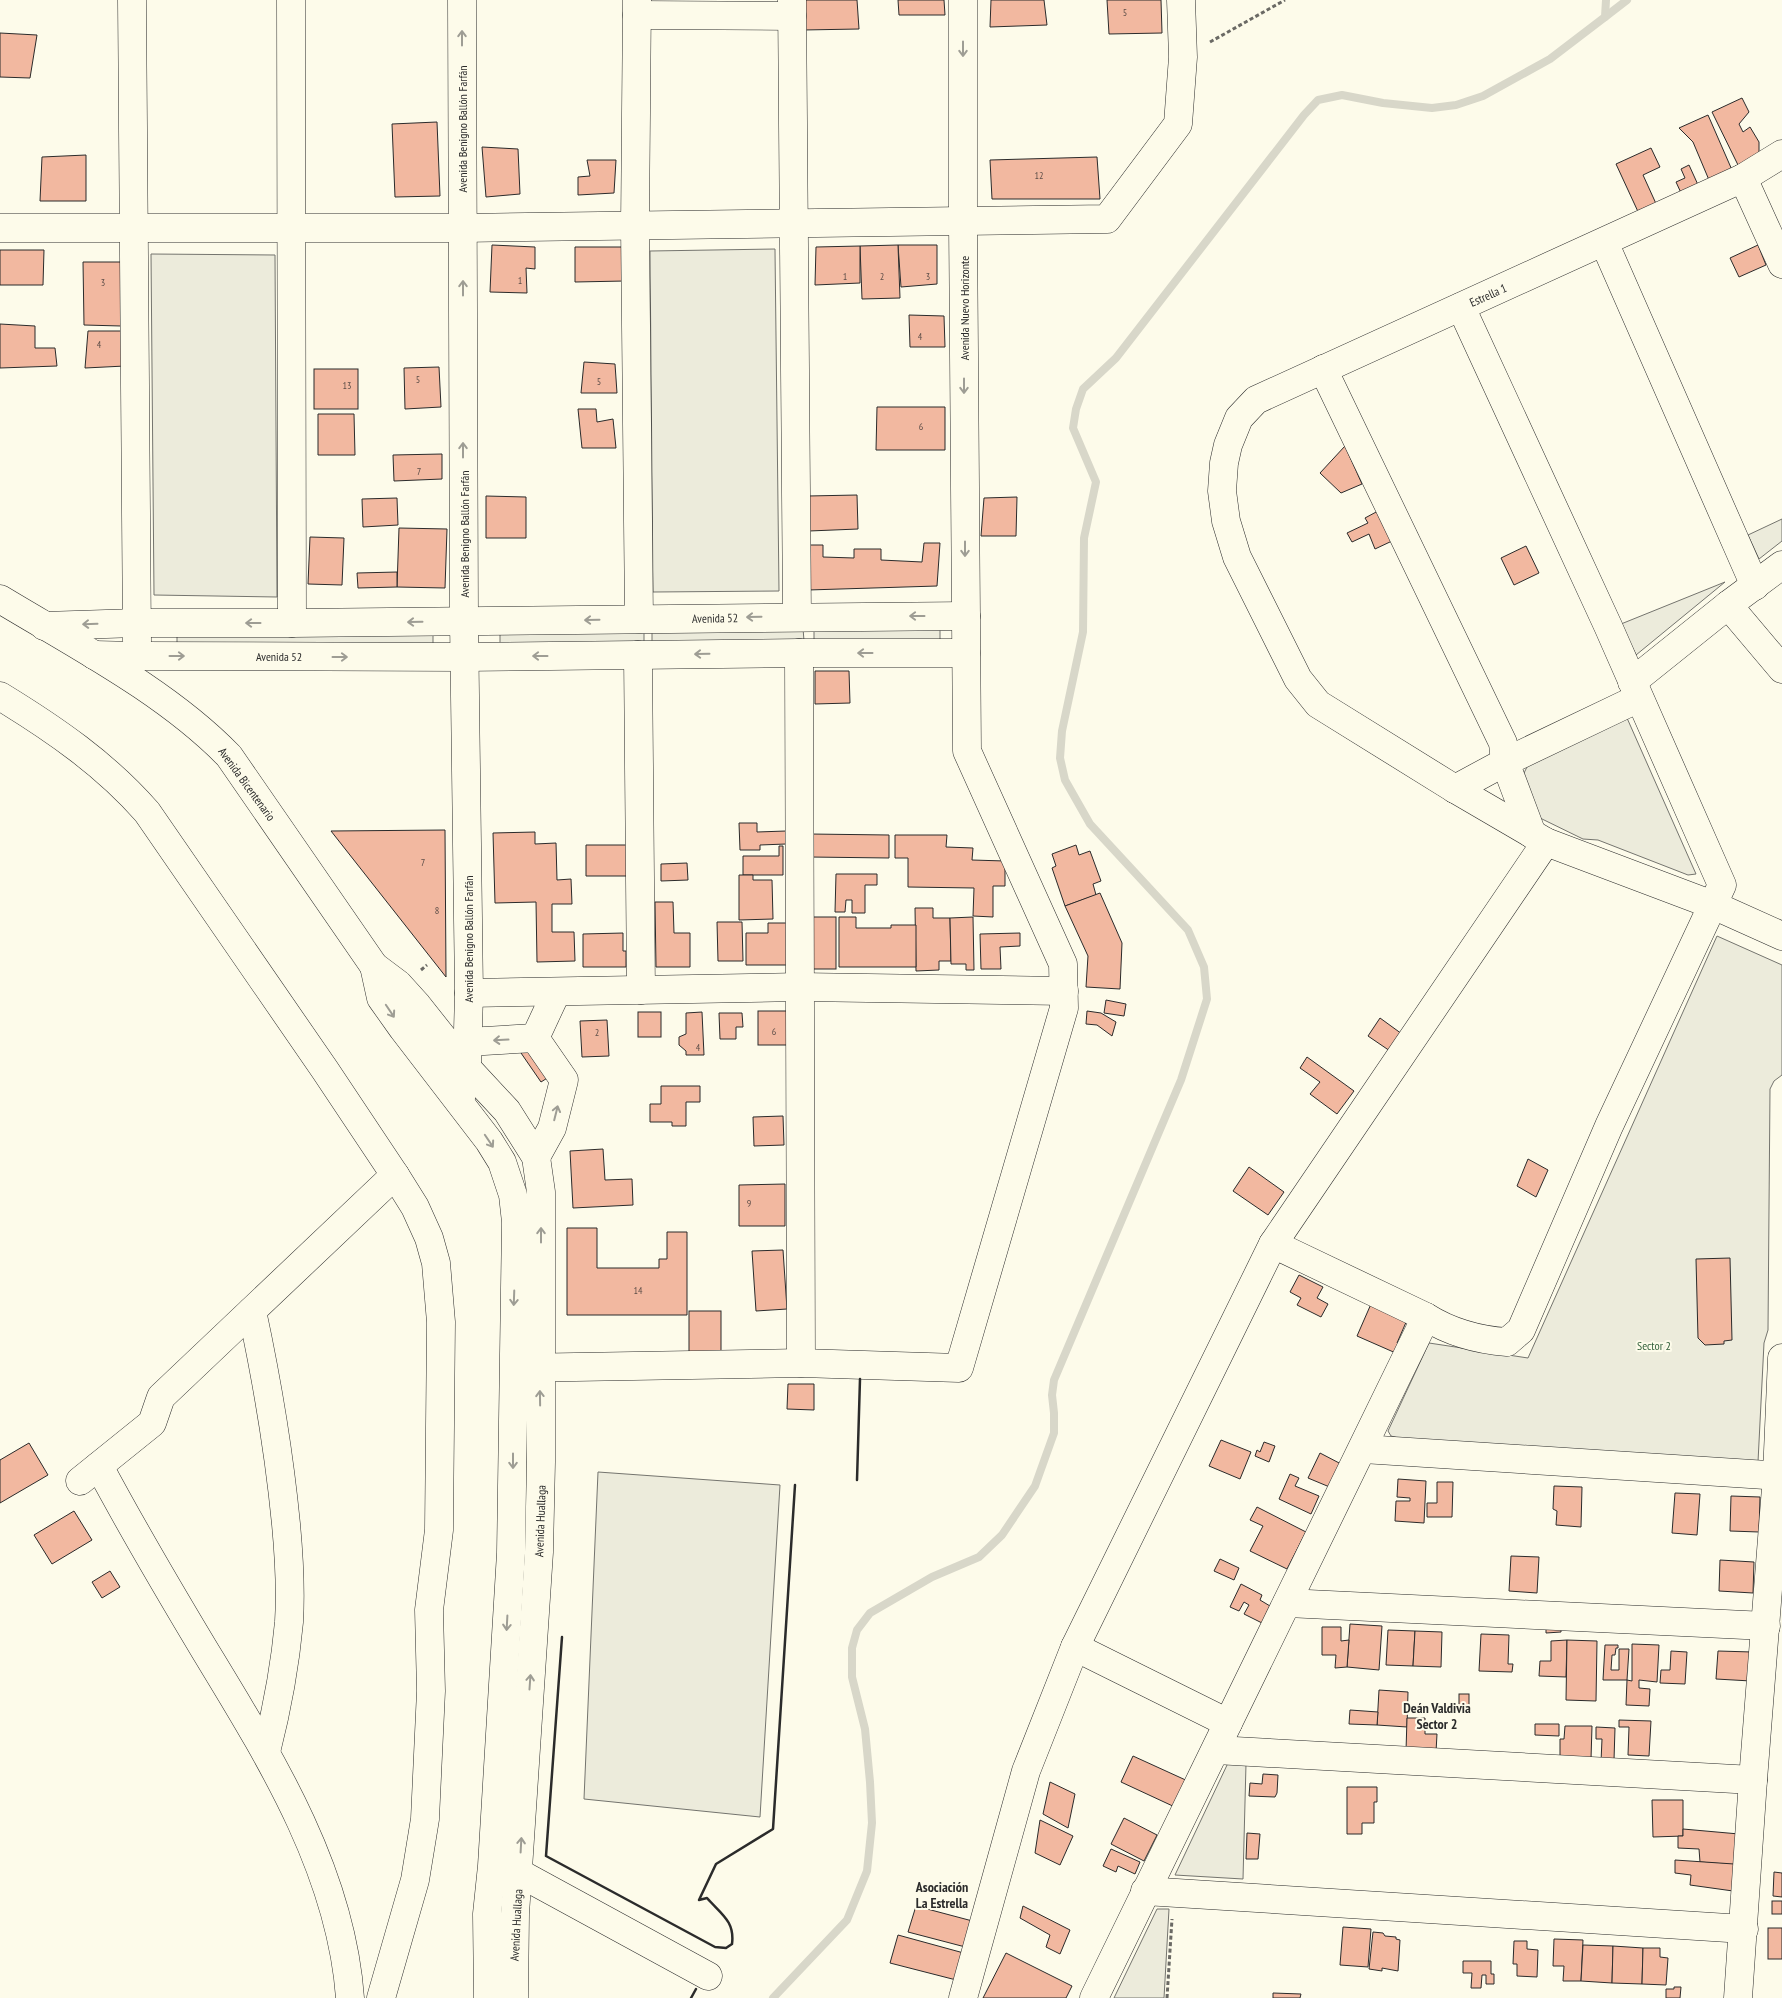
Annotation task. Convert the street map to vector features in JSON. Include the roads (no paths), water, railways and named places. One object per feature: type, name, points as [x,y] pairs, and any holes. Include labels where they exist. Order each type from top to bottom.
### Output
[{"type":"street","points":[[132,0],[138,684]]},
{"type":"street","points":[[291,0],[292,623]]},
{"type":"street","name":"Avenida Benigno Ballón Farfán","points":[[460,1102],[467,1055],[469,993],[464,657],[462,0]]},
{"type":"street","name":"Avenida Nuevo Horizonte","points":[[801,1363],[959,1368],[1064,1008],[1063,964],[967,751],[963,0]]},
{"type":"street","points":[[0,228],[635,227],[1107,220],[1178,124],[1183,57],[1181,0]]},
{"type":"street","points":[[639,619],[635,227],[637,8],[792,8],[795,224],[796,616]]},
{"type":"street","name":"Estrella 1","points":[[1782,154],[1743,178],[1256,400],[1245,410],[1231,436],[1224,463],[1222,491],[1235,551],[1305,689],[1318,704],[1455,789],[1539,838],[1713,905],[1782,936]]},
{"type":"street","points":[[1743,178],[1782,264]]},
{"type":"street","points":[[1604,242],[1755,586]]},
{"type":"street","points":[[1273,1244],[1426,1317],[1439,1326],[1487,1340],[1507,1342],[1521,1330],[1608,1126],[1722,885],[1608,626],[1461,307]]},
{"type":"street","points":[[963,1998],[1026,1771],[1075,1647],[1273,1244],[1539,838],[1505,762],[1503,744],[1323,369]]},
{"type":"street","points":[[1455,789],[1635,690],[1728,605],[1782,565]]},
{"type":"street","name":"Avenida Bicentenario","points":[[0,600],[94,655],[188,718],[210,737],[229,756],[374,966],[398,984],[467,1055]]},
{"type":"street","points":[[1728,605],[1782,669]]},
{"type":"street","name":"Avenida 52","points":[[44,626],[138,623],[464,622],[796,616],[966,616]]},
{"type":"street","points":[[513,1368],[801,1363],[799,652]]},
{"type":"street","name":"Avenida 52","points":[[94,655],[464,657],[638,656],[799,652],[966,653]]},
{"type":"street","points":[[638,656],[641,990]]},
{"type":"street","points":[[0,696],[90,756],[129,791],[147,812],[395,1175],[429,1238],[436,1263],[441,1322],[439,1530],[429,1610],[431,1690],[425,1819],[415,1880],[381,1998]]},
{"type":"street","name":"Avenida Bicentenario","points":[[374,966],[381,998],[460,1102]]},
{"type":"street","points":[[469,993],[801,987],[1064,991]]},
{"type":"street","points":[[535,1038],[556,992]]},
{"type":"street","points":[[467,1055],[535,1038]]},
{"type":"street","points":[[535,1038],[564,1080],[552,1128],[536,1157]]},
{"type":"street","name":"Avenida Huallaga","points":[[467,1055],[507,1111],[536,1157],[541,1192],[539,1552],[515,1914],[514,1998]]},
{"type":"street","points":[[460,1102],[502,1162],[513,1195],[516,1222],[511,1553],[492,1866],[487,1914],[488,1998]]},
{"type":"street","points":[[350,1998],[340,1930],[321,1869],[266,1752],[143,1548],[89,1473],[152,1423],[161,1397],[395,1175]]},
{"type":"street","points":[[252,1311],[271,1400],[283,1490],[290,1570],[288,1630],[278,1702],[266,1752]]},
{"type":"street","points":[[1094,1998],[1363,1450],[1426,1317]]},
{"type":"street","points":[[1738,1998],[1753,1780],[1780,1476],[1782,1358]]},
{"type":"street","points":[[1363,1450],[1780,1476]]},
{"type":"street","points":[[1287,1602],[1766,1626]]},
{"type":"street","points":[[1075,1647],[1228,1723]]},
{"type":"street","points":[[1216,1750],[1753,1780]]},
{"type":"street","points":[[492,1866],[519,1873],[708,1976]]},
{"type":"street","points":[[1146,1890],[1744,1929]]},
{"type":"waterway","points":[[773,1998],[847,1920],[867,1871],[872,1823],[865,1729],[852,1677],[852,1648],[857,1630],[870,1613],[932,1577],[979,1557],[1002,1535],[1035,1486],[1054,1433],[1052,1395],[1054,1380],[1181,1080],[1207,999],[1204,967],[1188,930],[1090,824],[1065,780],[1060,758],[1062,731],[1083,632],[1084,538],[1096,482],[1073,428],[1076,409],[1083,389],[1116,358],[1304,115],[1318,100],[1342,95],[1383,103],[1432,108],[1456,105],[1483,96],[1550,59],[1605,17],[1606,0]]},
{"type":"waterway","points":[[1605,17],[1627,0]]},
{"type":"district","name":"Deán Valdivia Sector 2","points":[[1437,1716]]},
{"type":"district","name":"Asociación La Estrella","points":[[942,1895]]},
{"type":"park label","name":"Sector 2","points":[[1654,1345]]}]
